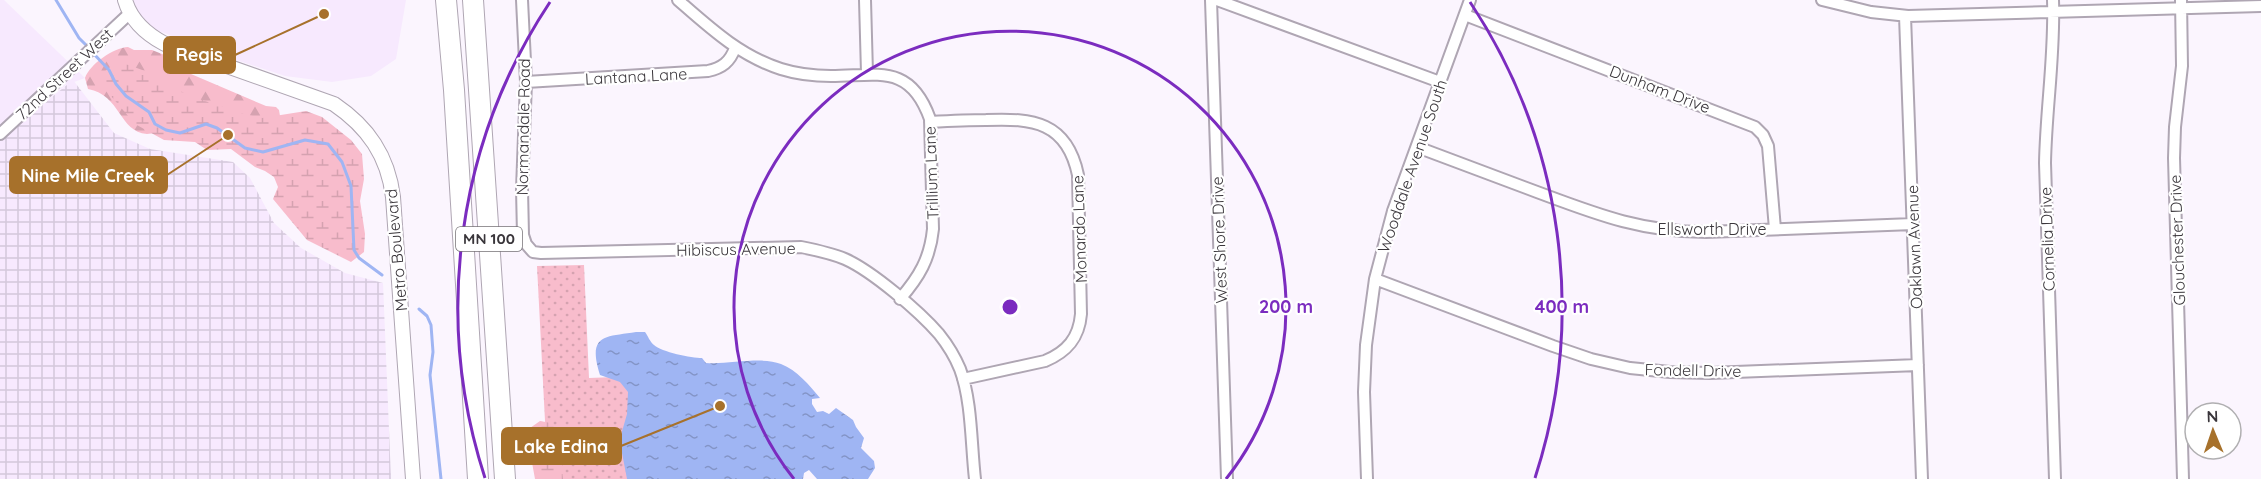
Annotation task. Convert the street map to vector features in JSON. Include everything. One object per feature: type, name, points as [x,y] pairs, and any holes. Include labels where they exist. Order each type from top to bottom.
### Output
[{"type":"highway","name":"MN 100","points":[[473,0],[505,479]]},
{"type":"highway","name":"MN 100","points":[[445,1],[454,90],[478,479]]},
{"type":"street","name":"Metro Boulevard","points":[[125,0],[129,14],[151,37],[334,104],[350,115],[375,143],[390,178],[393,197],[413,479]]},
{"type":"street","name":"Normandale Road","points":[[522,0],[526,82],[522,189],[523,235],[526,244],[533,252]]},
{"type":"street","name":"Trillium Lane","points":[[678,0],[735,48],[758,61],[806,74],[888,75],[907,84],[917,93],[925,105],[930,122],[932,248],[926,265],[900,299]]},
{"type":"street","points":[[865,0],[867,74]]},
{"type":"street","name":"West Shore Drive","points":[[1211,0],[1227,479]]},
{"type":"street","points":[[1218,0],[1440,82]]},
{"type":"street","name":"Wooddale Avenue South","points":[[1367,479],[1365,345],[1375,279],[1393,211],[1470,0]]},
{"type":"street","points":[[1822,0],[1871,12],[1905,16],[2054,13],[2182,4],[2261,6]]},
{"type":"street","name":"Cornelia Drive","points":[[2053,0],[2045,163],[2055,479]]},
{"type":"street","name":"Glouchester Drive","points":[[2182,4],[2182,66],[2174,158],[2183,475]]},
{"type":"street","name":"72nd Street West","points":[[0,134],[129,14]]},
{"type":"street","name":"Dunham Drive","points":[[1465,15],[1755,127],[1763,135],[1768,146],[1775,229]]},
{"type":"street","name":"Oaklawn Avenue","points":[[1905,16],[1922,479]]},
{"type":"street","name":"Lantana Lane","points":[[526,82],[708,71],[718,69],[725,64],[735,48]]},
{"type":"street","name":"Monardo Lane","points":[[930,122],[1031,120],[1046,126],[1068,146],[1075,160],[1078,175],[1081,314],[1080,326],[1075,339],[1067,349],[1045,361],[963,379]]},
{"type":"street","name":"Ellsworth Drive","points":[[1417,147],[1624,223],[1679,232],[1913,224]]},
{"type":"street","name":"Hibiscus Avenue","points":[[533,252],[541,254],[801,247],[823,251],[845,259],[866,270],[900,299],[939,334],[950,350],[963,379],[975,479]]},
{"type":"street","name":"Fondell Drive","points":[[1375,279],[1553,346],[1591,359],[1630,368],[1710,373],[1918,365]]},
{"type":"shaded area","points":[[0,0],[4,0],[85,78],[66,85],[0,139]]},
{"type":"shaded area","points":[[133,0],[406,0],[396,59],[371,76],[332,82],[285,76],[215,53],[144,25]]},
{"type":"shaded area","points":[[73,80],[114,133],[150,149],[233,162],[250,178],[274,223],[301,248],[345,273],[383,283],[391,479],[0,479],[0,139]]},
{"type":"green space","points":[[128,47],[134,50],[152,50],[172,58],[182,63],[191,74],[266,106],[276,107],[280,116],[258,121],[147,134],[138,132],[131,127],[107,98],[88,89],[85,78],[92,67],[103,58],[116,50]]},
{"type":"green space","points":[[123,63],[156,75],[163,82],[190,96],[244,114],[262,118],[306,111],[322,117],[351,140],[362,154],[364,179],[360,201],[365,234],[364,252],[351,262],[307,240],[273,199],[278,187],[274,177],[255,167],[231,149],[207,150],[195,142],[164,140],[135,124],[105,89],[102,81],[104,72],[114,64]]},
{"type":"green space","points":[[584,265],[589,378],[641,376],[644,479],[548,479],[537,266]]},
{"type":"green space","points":[[540,421],[548,422],[557,430],[563,479],[535,479],[527,435],[530,428]]},
{"type":"water","points":[[645,332],[658,348],[684,356],[702,358],[706,363],[764,361],[787,367],[802,378],[820,398],[812,399],[817,412],[823,411],[829,414],[836,408],[853,420],[864,438],[861,448],[874,461],[875,468],[868,479],[817,479],[809,470],[804,473],[803,479],[627,479],[621,435],[627,414],[628,392],[620,382],[600,375],[596,352],[602,340],[608,337]]},
{"type":"waterway","points":[[56,0],[79,38],[89,48]]},
{"type":"waterway","points":[[93,53],[109,70],[116,84],[126,96],[149,112],[155,124],[166,130],[180,133],[206,124],[217,128],[245,148],[263,152],[305,140],[328,144],[342,162],[351,186],[354,250],[359,258],[382,275]]},
{"type":"waterway","points":[[419,309],[427,316],[431,325],[433,352],[430,375],[441,479]]},
{"type":"place","name":"Regis","points":[[324,14]]},
{"type":"place","name":"Nine Mile Creek","points":[[228,135]]},
{"type":"place","name":"Lake Edina","points":[[720,406]]}]
